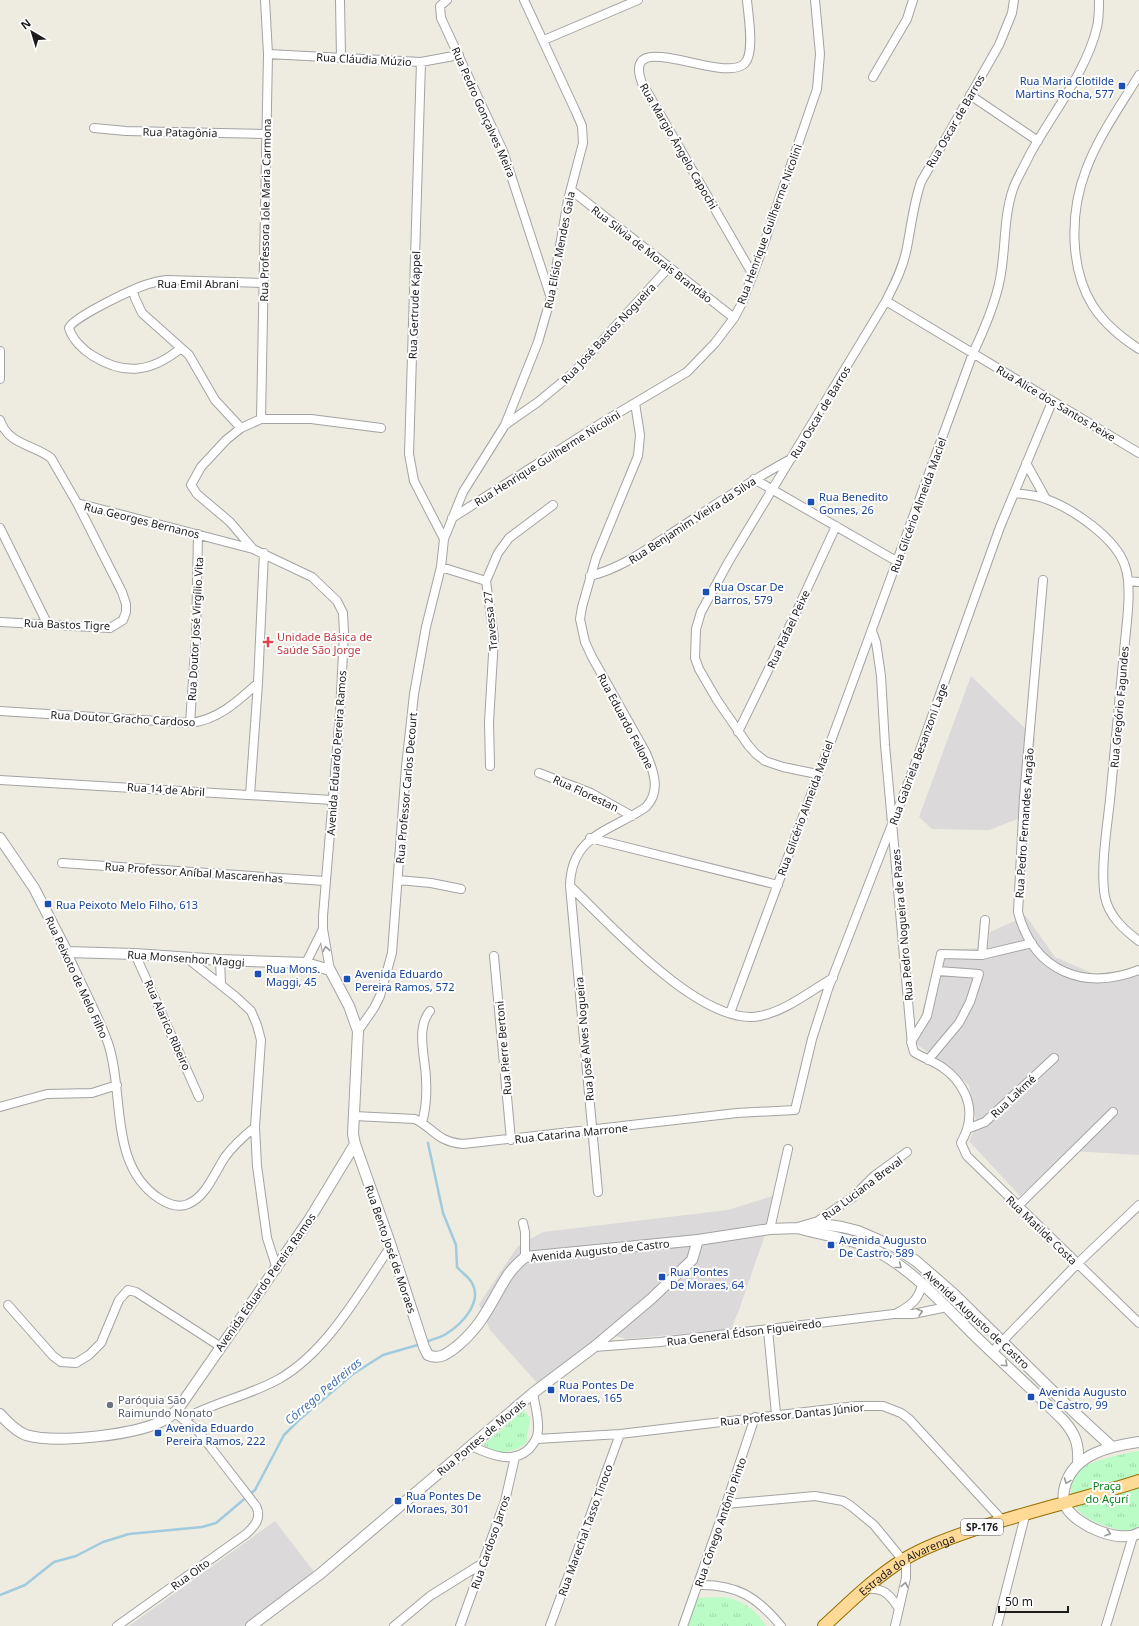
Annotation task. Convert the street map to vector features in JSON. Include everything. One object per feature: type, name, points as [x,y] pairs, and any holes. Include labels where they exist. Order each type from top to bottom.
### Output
[{"type":"main road","name":"Estrada do Alvarenga","points":[[824,1626],[865,1589],[904,1560],[958,1535],[1026,1512],[1139,1481]]},
{"type":"street","name":"Rua Professora Iole Maria Carmona","points":[[261,420],[268,54],[265,0]]},
{"type":"street","points":[[340,0],[341,58]]},
{"type":"street","name":"Rua Pedro Gonçalves Meira","points":[[447,0],[440,6],[440,12],[503,151],[551,297]]},
{"type":"street","name":"Rua Elísio Mendes Gaia","points":[[444,539],[463,492],[505,425],[538,342],[551,297],[561,234],[583,144],[582,126],[544,40],[524,0]]},
{"type":"street","points":[[544,40],[638,0]]},
{"type":"street","name":"Rua Margio Ângelo Capochi","points":[[747,0],[750,47],[748,57],[741,66],[724,70],[656,56],[643,60],[640,64],[639,70],[642,83],[753,274]]},
{"type":"street","name":"Rua Henrique Guilherme Nicolini","points":[[452,518],[686,372],[716,343],[734,318],[742,303],[753,274],[817,89],[820,54],[815,0]]},
{"type":"street","points":[[873,77],[907,19],[913,0]]},
{"type":"street","name":"Rua Oscar de Barros","points":[[817,774],[783,767],[766,761],[756,754],[738,732],[699,669],[695,658],[694,645],[696,629],[701,612],[886,301],[899,276],[916,197],[921,182],[999,45],[1012,13],[1014,0]]},
{"type":"street","name":"Rua Glicério Almeida Maciel","points":[[730,1013],[778,885],[817,774],[898,562],[973,353],[985,328],[1000,280],[1004,228],[1013,188],[1038,141],[1074,80],[1092,44],[1097,27],[1099,0]]},
{"type":"street","name":"Rua Cláudia Múzio","points":[[268,54],[421,62],[459,55]]},
{"type":"street","name":"Rua Gertrude Kappel","points":[[421,62],[409,454],[414,481],[444,539]]},
{"type":"street","points":[[1139,75],[1099,143],[1086,169],[1077,206],[1075,236],[1076,257],[1080,275],[1093,305],[1104,320],[1139,349]]},
{"type":"street","points":[[970,95],[1038,141]]},
{"type":"street","name":"Rua Patagônia","points":[[94,128],[126,131],[266,134]]},
{"type":"street","name":"Rua Silvia de Morais Brandão","points":[[571,190],[734,318]]},
{"type":"street","name":"Rua José Bastos Nogueira","points":[[505,425],[538,402],[573,373],[669,267]]},
{"type":"street","name":"Rua Emil Abrani","points":[[181,348],[166,359],[154,364],[126,369],[105,363],[90,354],[79,344],[69,328],[72,322],[111,300],[153,282],[167,280],[264,283]]},
{"type":"street","points":[[133,291],[134,298],[142,313],[193,359],[215,400],[241,428],[261,420],[311,419],[381,428]]},
{"type":"street","name":"Rua Alice dos Santos Peixe","points":[[886,301],[1139,453]]},
{"type":"street","points":[[0,351],[0,379]]},
{"type":"street","name":"Rua Gabriela Besanzoni Lage","points":[[795,1110],[812,1039],[833,978],[893,822],[1014,493],[1052,402]]},
{"type":"street","name":"Rua Eduardo Fellone","points":[[570,886],[571,872],[576,858],[590,838],[614,824],[632,816],[651,802],[656,784],[653,770],[646,753],[585,642],[580,619],[590,576],[608,525],[638,456],[640,434],[635,403]]},
{"type":"street","name":"Rua Georges Bernanos","points":[[0,420],[5,431],[10,437],[44,453],[51,458],[77,503],[253,549]]},
{"type":"street","name":"Avenida Eduardo Pereira Ramos","points":[[0,1414],[12,1427],[24,1434],[38,1438],[55,1438],[96,1436],[139,1428],[157,1423],[174,1412],[277,1269],[309,1220],[355,1144],[354,1116],[358,1031],[349,1006],[330,970],[323,929],[325,881],[342,668],[344,633],[343,613],[337,601],[312,577],[253,549],[230,522],[198,494],[191,485],[212,453],[241,428]]},
{"type":"street","name":"Rua Benjamim Vieira da Silva","points":[[590,576],[612,570],[629,561],[754,479],[792,458]]},
{"type":"street","points":[[1026,463],[1046,499]]},
{"type":"street","points":[[754,479],[898,562]]},
{"type":"street","name":"Rua Gregório Fagundes","points":[[1014,493],[1046,499],[1084,520],[1108,540],[1125,566],[1128,581],[1127,618],[1106,836],[1104,882],[1105,897],[1110,911],[1119,924],[1139,941]]},
{"type":"street","name":"Rua Bastos Tigre","points":[[0,622],[48,623],[110,628],[124,620],[126,612],[122,592],[77,503]]},
{"type":"street","name":"Travessa 27","points":[[490,766],[489,722],[494,638],[486,581],[498,552],[509,538],[553,505]]},
{"type":"street","name":"Rua Rafael Peixe","points":[[738,732],[836,526]]},
{"type":"street","points":[[0,528],[48,623]]},
{"type":"street","name":"Rua Doutor José Virgílio Vita","points":[[190,724],[196,637],[198,534]]},
{"type":"street","name":"Rua Professor Carlos Decourt","points":[[358,1031],[374,1008],[389,968],[394,935],[406,767],[414,694],[426,627],[440,567],[444,539]]},
{"type":"street","points":[[250,795],[258,683],[264,553]]},
{"type":"street","points":[[440,567],[486,581]]},
{"type":"street","name":"Rua Pedro Fernandes Aragão","points":[[1043,580],[1024,798],[1018,912],[1022,925],[1032,943],[1045,960],[1071,974],[1087,979],[1107,979],[1139,970]]},
{"type":"street","points":[[1128,581],[1139,582]]},
{"type":"street","name":"Rua Pedro Nogueira de Pazes","points":[[872,630],[880,665],[885,745],[893,822],[911,1042],[914,1052]]},
{"type":"street","name":"Rua Doutor Gracho Cardoso","points":[[0,711],[190,724],[204,722],[214,717],[258,683]]},
{"type":"street","name":"Rua Florestan","points":[[539,773],[591,793],[632,816]]},
{"type":"street","name":"Rua 14 de Abril","points":[[0,780],[332,800]]},
{"type":"street","name":"Rua Peixoto de Melo Filho","points":[[0,838],[34,888],[67,952],[108,1044],[117,1085],[124,1143],[129,1162],[147,1188],[158,1198],[172,1205],[180,1206],[194,1201],[201,1195],[226,1156],[255,1127]]},
{"type":"street","points":[[590,838],[778,885]]},
{"type":"street","name":"Rua Professor Aníbal Mascarenhas","points":[[62,863],[325,881]]},
{"type":"street","points":[[398,880],[431,883],[461,889]]},
{"type":"street","points":[[570,886],[657,969],[693,994],[730,1013],[745,1016],[759,1016],[772,1013],[833,978]]},
{"type":"street","name":"Rua José Alves Nogueira","points":[[570,886],[598,1192]]},
{"type":"street","points":[[982,955],[985,920]]},
{"type":"street","name":"Avenida Eduardo Pereira Ramos","points":[[306,963],[323,929]]},
{"type":"street","points":[[911,1042],[927,1016],[941,954],[982,955],[1032,943]]},
{"type":"street","name":"Rua Monsenhor Maggi","points":[[67,952],[306,963]]},
{"type":"street","name":"Rua Alarico Ribeiro","points":[[135,954],[199,1097]]},
{"type":"street","name":"Rua Pierre Bertoni","points":[[494,956],[511,1140]]},
{"type":"street","points":[[187,958],[206,975],[221,984],[251,1011],[257,1025],[261,1040],[255,1127],[262,1211],[270,1248],[277,1269]]},
{"type":"street","points":[[220,960],[221,984]]},
{"type":"street","points":[[306,963],[330,970]]},
{"type":"street","points":[[928,1060],[959,1023],[970,1002],[979,974],[938,971]]},
{"type":"street","points":[[422,1122],[427,1098],[422,1033],[426,1015],[430,1011]]},
{"type":"street","name":"Rua Matilde Costa","points":[[914,1052],[942,1067],[962,1086],[967,1099],[969,1117],[962,1143],[966,1156],[1139,1323]]},
{"type":"street","name":"Rua Lakmé","points":[[967,1129],[985,1122],[1054,1058]]},
{"type":"street","points":[[0,1108],[48,1094],[92,1092],[117,1085]]},
{"type":"street","name":"Rua Catarina Marrone","points":[[354,1116],[415,1119],[422,1122],[434,1134],[450,1143],[463,1144],[592,1131],[737,1113],[795,1110]]},
{"type":"street","points":[[1018,1206],[1114,1112]]},
{"type":"street","name":"Rua Bento José de Moraes","points":[[355,1144],[391,1246],[426,1354]]},
{"type":"street","points":[[770,1229],[788,1149]]},
{"type":"street","name":"Rua Luciana Breval","points":[[815,1223],[853,1197],[874,1176],[908,1152]]},
{"type":"street","points":[[992,1352],[1077,1264],[1139,1205]]},
{"type":"street","points":[[523,1223],[525,1232],[525,1257]]},
{"type":"street","name":"Avenida Augusto de Castro","points":[[426,1354],[437,1358],[445,1356],[468,1337],[481,1322],[508,1275],[525,1257],[698,1240],[770,1229],[798,1228],[815,1223],[842,1227],[895,1247],[916,1262],[954,1294],[1074,1412],[1112,1447]]},
{"type":"street","name":"Avenida Augusto de Castro","points":[[798,1228],[847,1239],[877,1251],[895,1262],[922,1284],[1064,1421],[1077,1438],[1079,1448],[1078,1462]]},
{"type":"street","name":"Rua Pontes de Morais","points":[[251,1626],[320,1574],[533,1393],[594,1347],[651,1299],[692,1260],[698,1240]]},
{"type":"street","points":[[174,1412],[184,1419],[261,1388],[279,1379],[301,1364],[320,1346],[391,1246]]},
{"type":"street","name":"Rua General Édson Figueiredo","points":[[894,1314],[908,1307],[916,1300],[922,1284]]},
{"type":"street","points":[[8,1305],[53,1356],[67,1363],[76,1363],[83,1360],[101,1343],[119,1300],[128,1290],[136,1292],[221,1347]]},
{"type":"street","name":"Rua General Édson Figueiredo","points":[[594,1347],[660,1342],[894,1314],[913,1314],[947,1307]]},
{"type":"street","points":[[768,1330],[776,1414]]},
{"type":"street","points":[[471,1446],[497,1456],[514,1457],[527,1450],[536,1439],[538,1430],[533,1393]]},
{"type":"street","name":"Rua Professor Dantas Júnior","points":[[536,1439],[620,1434],[776,1414],[874,1406],[890,1408],[901,1413],[955,1467],[1002,1520]]},
{"type":"street","points":[[1064,1421],[1074,1412]]},
{"type":"street","name":"Rua Cônego Antônio Pinto","points":[[682,1626],[698,1585],[755,1417]]},
{"type":"street","name":"Rua Oito","points":[[117,1626],[246,1534],[257,1523],[259,1517],[259,1512],[253,1502],[198,1431],[184,1419]]},
{"type":"street","name":"Rua Marechal Tasso Tinoco","points":[[550,1626],[620,1434]]},
{"type":"street","points":[[1106,1626],[1136,1534],[1119,1536],[1095,1529],[1075,1517],[1064,1502],[1066,1481],[1078,1462],[1112,1447],[1139,1442]]},
{"type":"street","name":"Rua Cardoso Jarros","points":[[460,1626],[505,1501],[514,1457]]},
{"type":"street","points":[[726,1504],[815,1496],[843,1501],[861,1513],[874,1525],[904,1560],[906,1578],[895,1626]]},
{"type":"street","points":[[997,1626],[1026,1512]]},
{"type":"street","points":[[394,1626],[430,1596],[483,1563]]},
{"type":"street","points":[[698,1585],[724,1586],[740,1591],[752,1597],[781,1626]]},
{"type":"street","points":[[865,1589],[882,1589],[889,1593],[899,1609]]},
{"type":"shaded area","points":[[971,676],[1035,738],[1028,815],[989,830],[932,829],[919,817]]},
{"type":"shaded area","points":[[1026,916],[1055,957],[1094,974],[1132,970],[1139,967],[1139,1155],[1072,1151],[1020,1196],[969,1141],[977,1126],[969,1085],[917,1044],[915,1037],[939,950],[988,948],[990,932]]},
{"type":"shaded area","points":[[779,1194],[731,1329],[627,1339],[608,1334],[539,1385],[490,1330],[479,1304],[518,1246],[543,1232],[728,1210]]},
{"type":"shaded area","points":[[275,1521],[315,1573],[248,1626],[129,1626]]},
{"type":"green space","points":[[524,1410],[530,1418],[526,1444],[514,1450],[504,1452],[500,1452],[483,1445]]},
{"type":"green space","name":"Praça do Açurí","points":[[1139,1451],[1139,1528],[1134,1532],[1113,1528],[1097,1523],[1079,1511],[1074,1502],[1069,1485],[1078,1472],[1090,1464],[1098,1461]]},
{"type":"green space","points":[[723,1597],[737,1600],[748,1606],[766,1626],[687,1626],[697,1598]]},
{"type":"waterway","points":[[426,1342],[452,1330],[469,1312],[475,1298],[475,1290],[472,1283],[457,1267],[456,1245],[443,1213],[428,1143]]},
{"type":"waterway","name":"Córrego Pedreiras","points":[[0,1595],[25,1585],[54,1562],[76,1556],[103,1542],[129,1534],[202,1527],[216,1523],[255,1490],[284,1435],[300,1419],[353,1374],[383,1355],[421,1344]]},
{"type":"place","name":"Rua Maria Clotilde Martins Rocha, 577","points":[[1122,86]]},
{"type":"place","name":"Rua Benedito Gomes, 26","points":[[811,502]]},
{"type":"place","name":"Rua Oscar De Barros, 579","points":[[706,592]]},
{"type":"place","name":"Unidade Básica de Saúde São Jorge","points":[[268,642]]},
{"type":"place","name":"Rua Peixoto Melo Filho, 613","points":[[48,904]]},
{"type":"place","name":"Rua Mons. Maggi, 45","points":[[258,974]]},
{"type":"place","name":"Avenida Eduardo Pereira Ramos, 572","points":[[347,979]]},
{"type":"place","name":"Avenida Augusto De Castro, 589","points":[[831,1245]]},
{"type":"place","name":"Rua Pontes De Moraes, 64","points":[[662,1277]]},
{"type":"place","name":"Rua Pontes De Moraes, 165","points":[[551,1390]]},
{"type":"place","name":"Avenida Augusto De Castro, 99","points":[[1031,1397]]},
{"type":"place","name":"Paróquia São Raimundo Nonato","points":[[110,1405]]},
{"type":"place","name":"Avenida Eduardo Pereira Ramos, 222","points":[[158,1433]]},
{"type":"place","name":"Rua Pontes De Moraes, 301","points":[[398,1501]]}]
